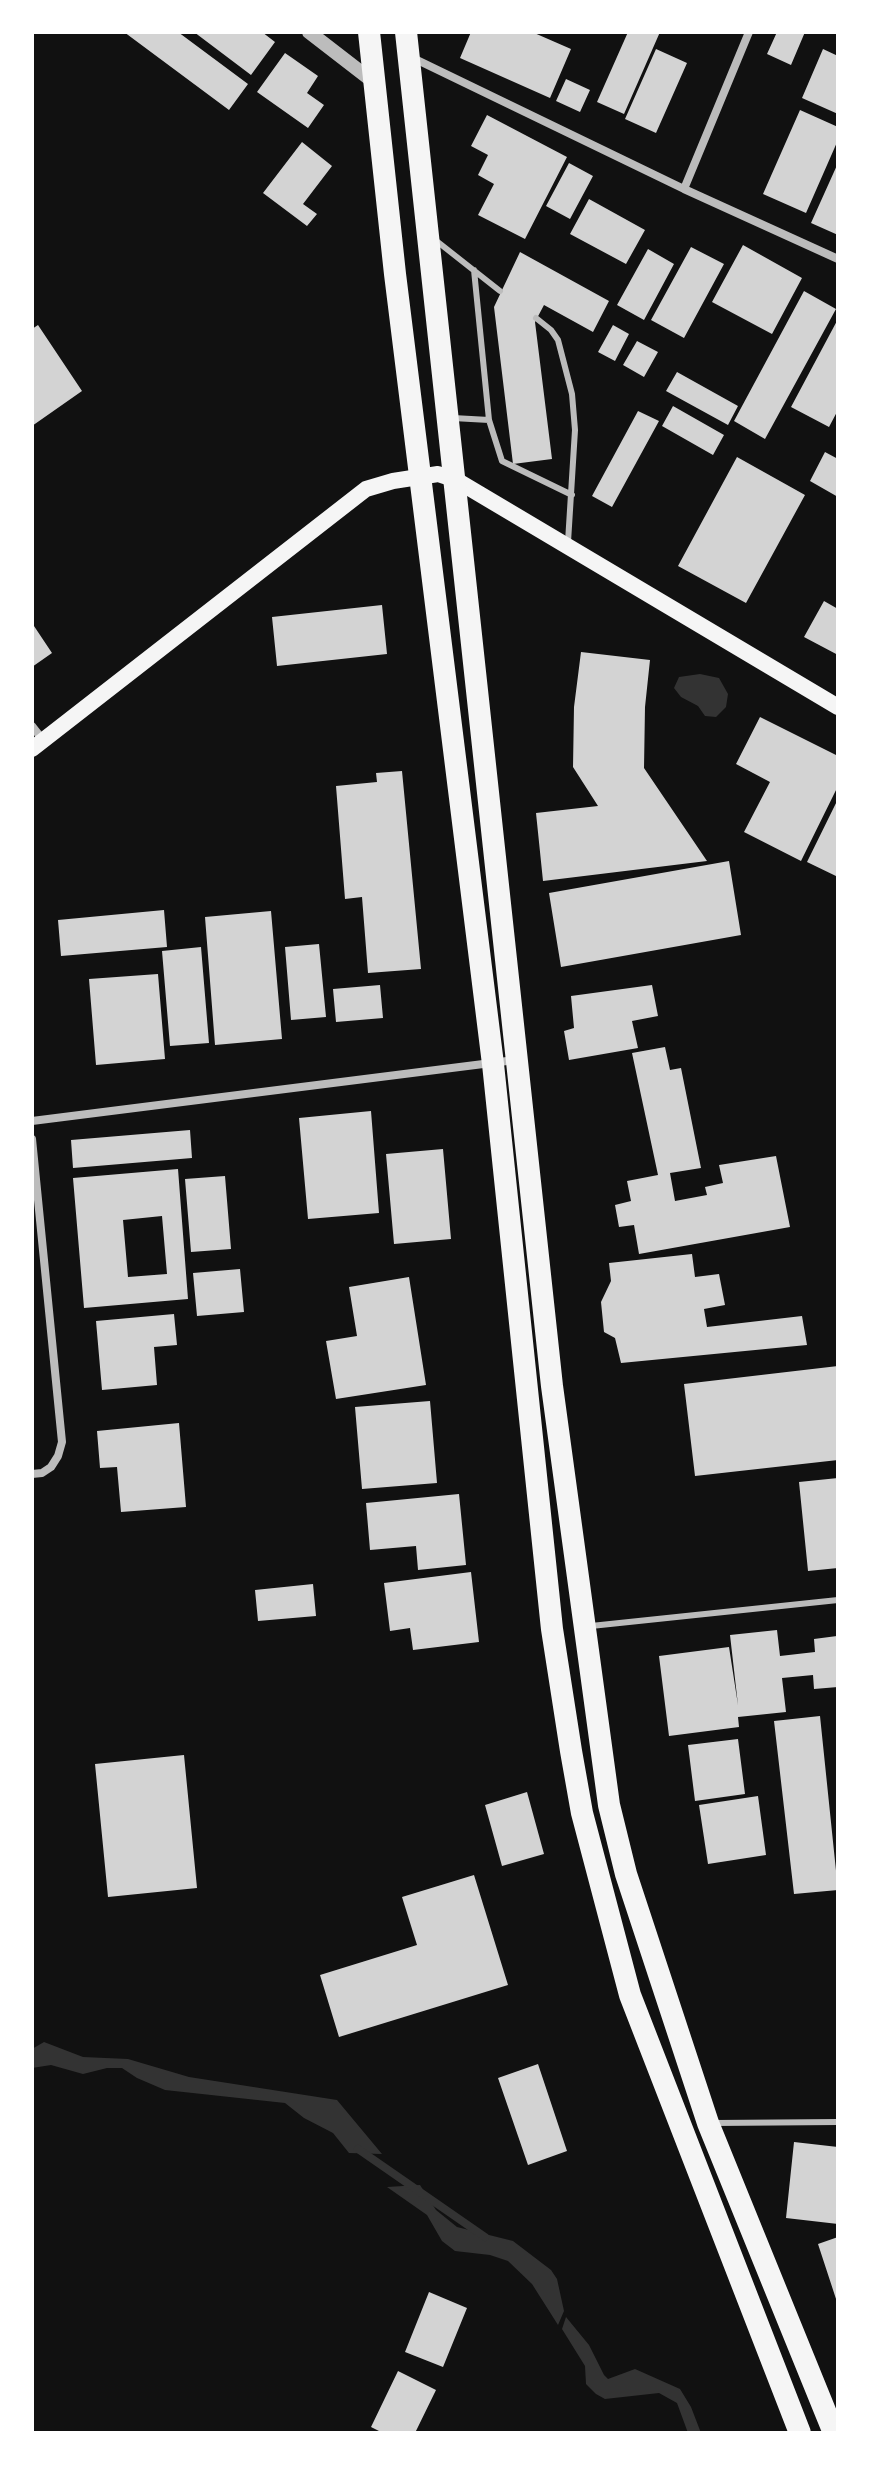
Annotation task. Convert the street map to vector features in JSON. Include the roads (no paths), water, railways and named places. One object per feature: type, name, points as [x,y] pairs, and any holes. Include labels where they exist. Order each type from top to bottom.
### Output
[{"type":"highway","points":[[369,32],[438,477],[517,1060],[552,1386],[583,1627],[612,1819],[626,1874],[708,2123],[835,2432]]},
{"type":"highway","points":[[406,32],[449,418],[438,477],[493,1064],[552,1629],[582,1813],[630,1995],[800,2433]]},
{"type":"main road","points":[[38,744],[366,489],[393,481],[438,477],[568,546],[838,707]]},
{"type":"street","points":[[309,32],[375,83]]},
{"type":"street","points":[[684,189],[749,32]]},
{"type":"street","points":[[409,56],[684,189],[838,259]]},
{"type":"street","points":[[32,726],[38,744]]},
{"type":"street","points":[[32,1121],[517,1060]]},
{"type":"street","points":[[32,1139],[62,1442],[51,1467],[42,1473],[32,1474]]},
{"type":"lane","points":[[429,234],[500,291]]},
{"type":"lane","points":[[474,270],[489,420],[502,461],[572,495]]},
{"type":"lane","points":[[536,318],[558,340],[567,365],[575,430],[568,546]]},
{"type":"lane","points":[[449,418],[489,420]]},
{"type":"lane","points":[[583,1627],[838,1600]]},
{"type":"lane","points":[[708,2123],[838,2122]]},
{"type":"waterway","points":[[358,2149],[485,2237]]}]
